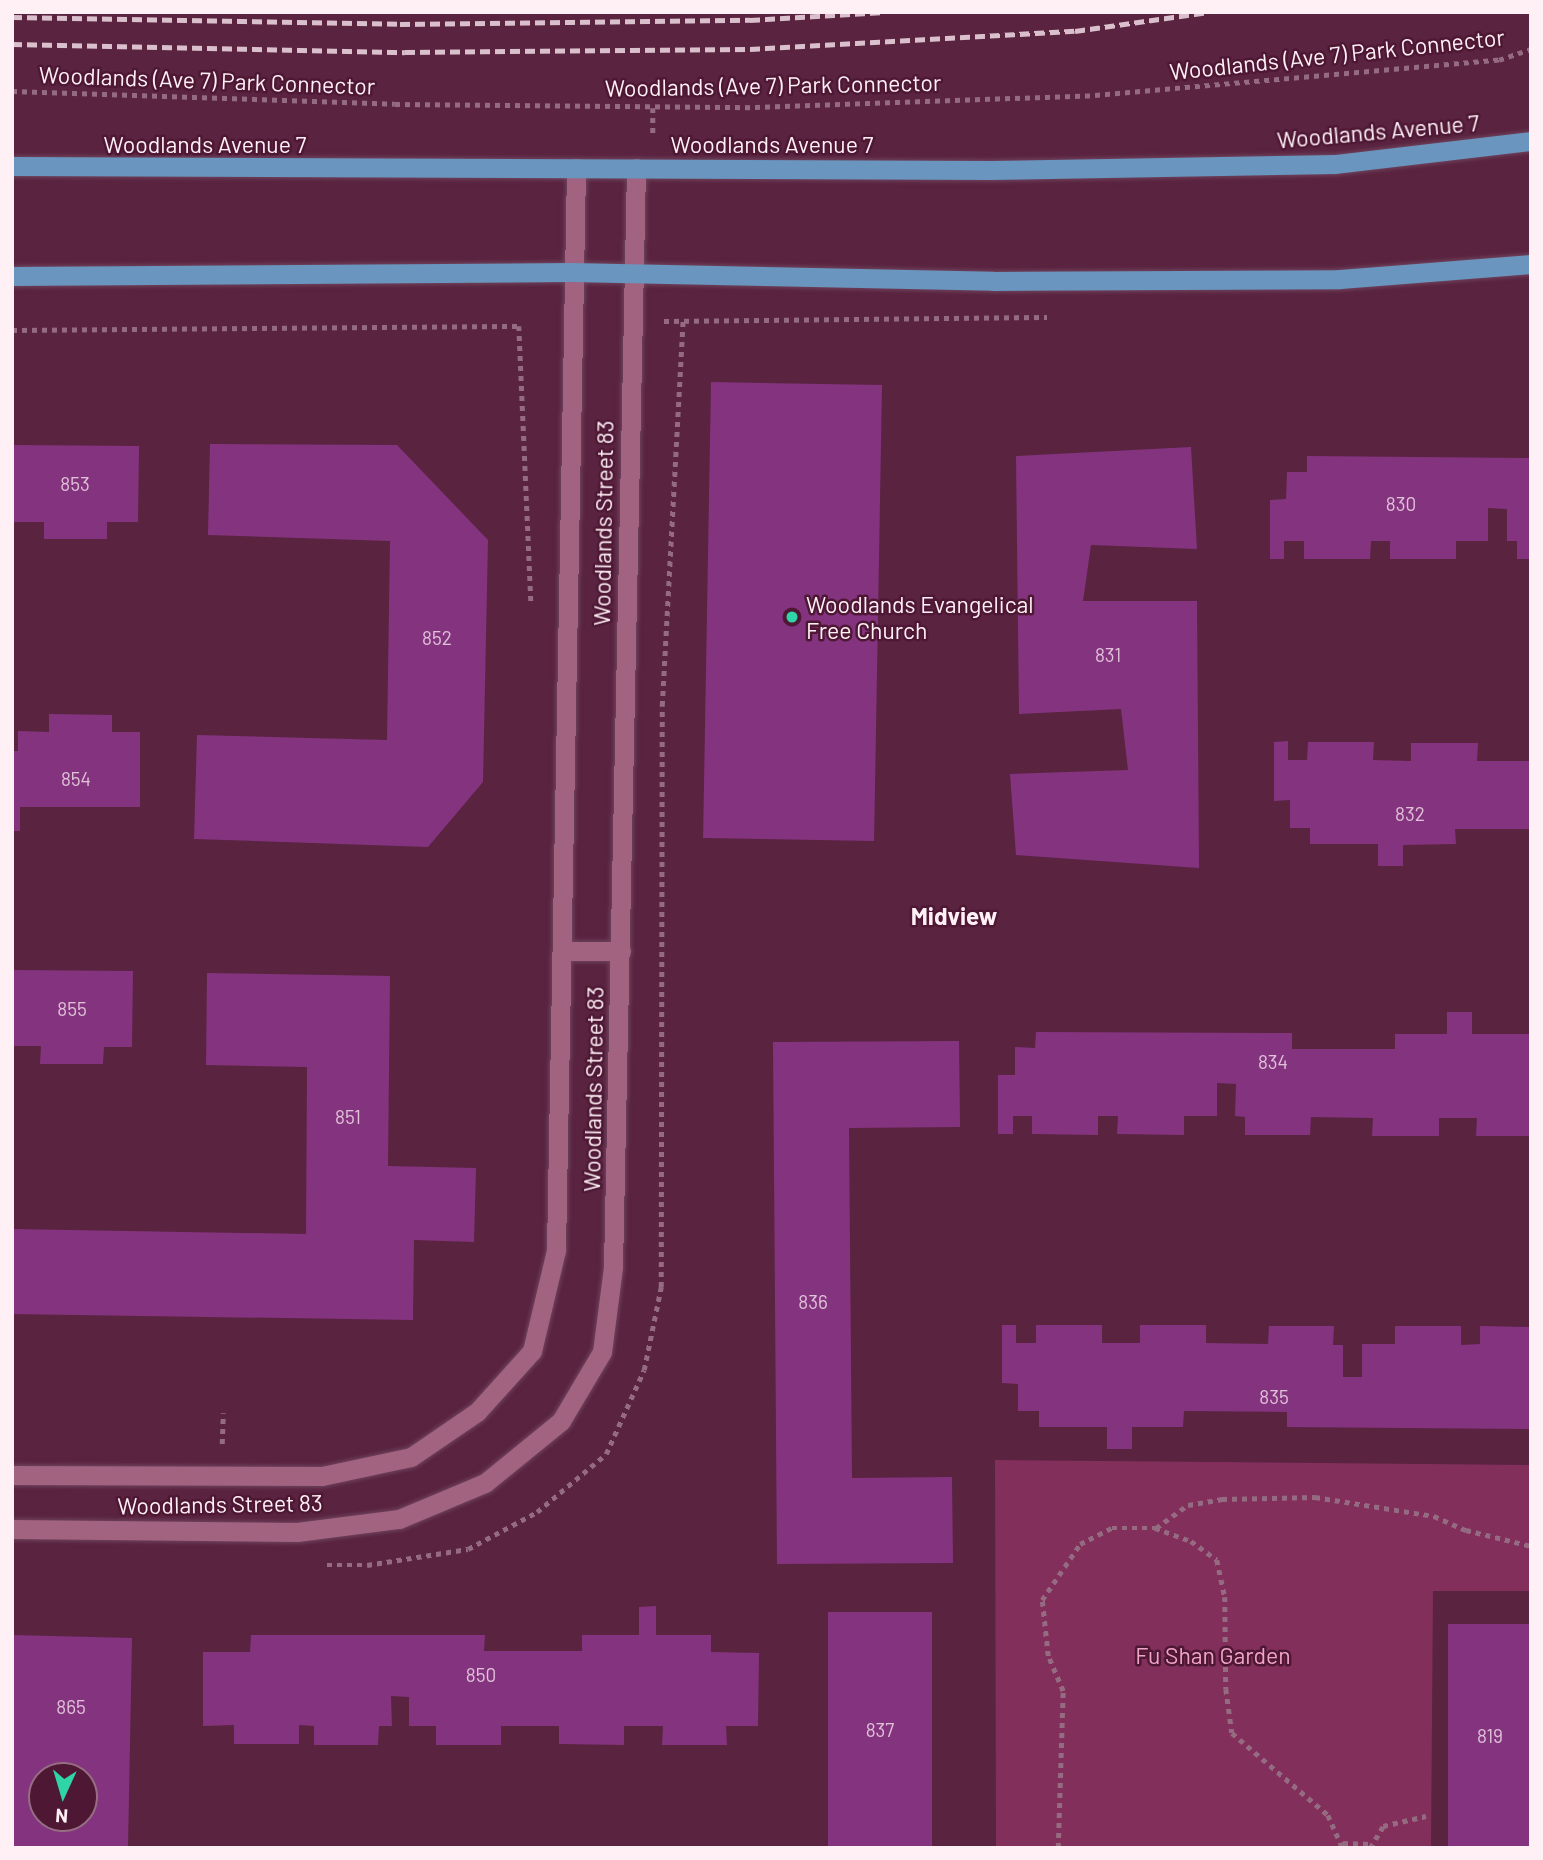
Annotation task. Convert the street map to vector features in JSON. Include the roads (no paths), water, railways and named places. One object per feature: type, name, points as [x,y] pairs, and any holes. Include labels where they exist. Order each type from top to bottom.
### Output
[{"type":"main road","name":"Woodlands Avenue 7","points":[[12,166],[990,170],[1335,164],[1531,141]]},
{"type":"main road","points":[[12,276],[571,272],[993,281],[1340,279],[1531,264]]},
{"type":"street","name":"Woodlands Street 83","points":[[12,1475],[322,1476],[411,1457],[477,1412],[533,1351],[555,1250],[564,951],[571,272],[576,168]]},
{"type":"street","name":"Woodlands Street 83","points":[[12,1529],[297,1532],[399,1519],[485,1483],[561,1421],[602,1352],[614,1267],[631,275],[636,168]]},
{"type":"street","points":[[564,951],[621,951]]},
{"type":"railway","points":[[12,17],[400,24],[750,20],[885,12]]},
{"type":"railway","points":[[12,44],[405,52],[750,49],[1075,31],[1209,12]]},
{"type":"place","name":"Woodlands Evangelical Free Church","points":[[792,617]]},
{"type":"district","name":"Midview","points":[[954,916]]},
{"type":"park label","name":"Fu Shan Garden","points":[[1213,1655]]}]
